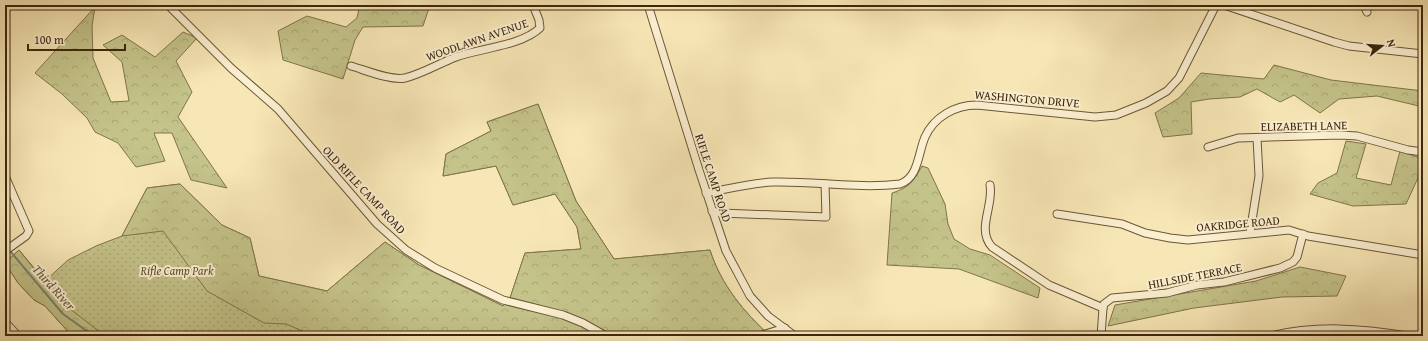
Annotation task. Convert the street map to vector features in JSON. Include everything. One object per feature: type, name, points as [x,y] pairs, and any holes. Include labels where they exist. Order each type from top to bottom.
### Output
[{"type":"street","name":"OLD RIFLE CAMP ROAD","points":[[168,5],[231,68],[278,109],[377,224],[406,250],[435,268],[503,300],[563,315],[583,323],[606,336]]},
{"type":"street","name":"WOODLAWN AVENUE","points":[[351,66],[392,77],[405,78],[458,56],[523,39],[535,33],[540,28],[533,5]]},
{"type":"street","name":"RIFLE CAMP ROAD","points":[[648,5],[706,193],[726,251],[742,283],[758,306],[795,336]]},
{"type":"street","name":"WASHINGTON DRIVE","points":[[706,193],[761,183],[890,186],[905,183],[914,171],[925,137],[931,128],[944,114],[960,106],[977,105],[1095,117],[1116,115],[1146,103],[1174,85],[1183,72],[1216,5]]},
{"type":"street","points":[[1224,5],[1334,42],[1354,46],[1423,54]]},
{"type":"street","name":"ELIZABETH LANE","points":[[1208,147],[1238,138],[1346,135],[1357,136],[1408,150],[1423,152]]},
{"type":"street","points":[[1250,233],[1259,176],[1257,138]]},
{"type":"street","points":[[5,176],[29,231],[26,236],[5,250]]},
{"type":"street","points":[[712,211],[721,213],[779,216],[826,216],[825,184]]},
{"type":"street","points":[[990,185],[991,196],[984,233],[986,241],[992,247],[1049,285],[1103,308],[1101,336]]},
{"type":"street","name":"OAKRIDGE ROAD","points":[[1056,214],[1122,224],[1145,233],[1170,238],[1188,240],[1280,230],[1423,255]]},
{"type":"street","name":"HILLSIDE TERRACE","points":[[1103,308],[1104,304],[1112,298],[1142,297],[1167,293],[1197,285],[1224,282],[1280,268],[1293,262],[1297,257],[1303,234]]},
{"type":"street","points":[[5,322],[18,336]]},
{"type":"street","points":[[759,336],[785,328]]},
{"type":"street","points":[[1270,336],[1307,329],[1327,328],[1407,336]]},
{"type":"green space","points":[[360,5],[447,5],[429,8],[423,26],[363,27],[355,40],[343,79],[283,60],[278,31],[307,16],[346,27],[357,18]]},
{"type":"green space","points":[[95,7],[92,26],[93,58],[111,102],[129,101],[122,62],[103,45],[122,35],[155,57],[183,32],[197,38],[176,61],[192,92],[178,117],[227,188],[191,180],[172,133],[154,133],[165,161],[136,167],[118,143],[95,132],[87,118],[62,94],[35,73]]},
{"type":"green space","points":[[1274,65],[1331,80],[1423,91],[1423,107],[1377,96],[1339,99],[1320,113],[1294,95],[1280,102],[1257,89],[1240,97],[1191,102],[1192,134],[1163,137],[1155,113],[1179,98],[1201,73],[1264,79]]},
{"type":"green space","name":"Rifle Camp Park","points":[[538,104],[576,201],[614,259],[710,250],[720,275],[734,297],[770,336],[72,336],[45,306],[34,300],[18,283],[5,263],[19,250],[45,281],[68,260],[96,246],[122,236],[147,188],[180,184],[222,225],[250,238],[259,276],[327,291],[385,242],[419,265],[503,306],[510,298],[525,253],[581,249],[577,227],[555,194],[513,205],[496,166],[443,176],[446,154],[491,131],[487,122]]},
{"type":"green space","name":"Rifle Camp Park","points":[[538,104],[576,201],[614,259],[710,250],[720,275],[734,297],[770,336],[314,336],[286,324],[264,323],[207,291],[163,231],[122,236],[147,188],[180,184],[222,225],[250,238],[259,276],[327,291],[385,242],[419,265],[503,306],[510,298],[525,253],[581,249],[577,227],[555,194],[513,205],[496,166],[443,176],[446,154],[491,131],[487,122]]},
{"type":"green space","points":[[1346,141],[1366,144],[1356,178],[1391,185],[1400,151],[1423,159],[1423,167],[1406,204],[1353,206],[1310,194],[1318,183],[1337,173]]},
{"type":"green space","points":[[922,166],[928,168],[945,204],[948,224],[954,239],[970,249],[990,255],[1040,288],[1038,298],[959,269],[887,265],[892,193],[907,186]]},
{"type":"green space","points":[[19,250],[60,301],[105,336],[72,336],[45,306],[34,300],[18,283],[5,263]]},
{"type":"green space","points":[[1300,267],[1346,276],[1337,296],[1282,297],[1194,308],[1108,326],[1115,305],[1256,281]]},
{"type":"waterway","name":"Third River","points":[[5,245],[63,314],[94,336]]}]
